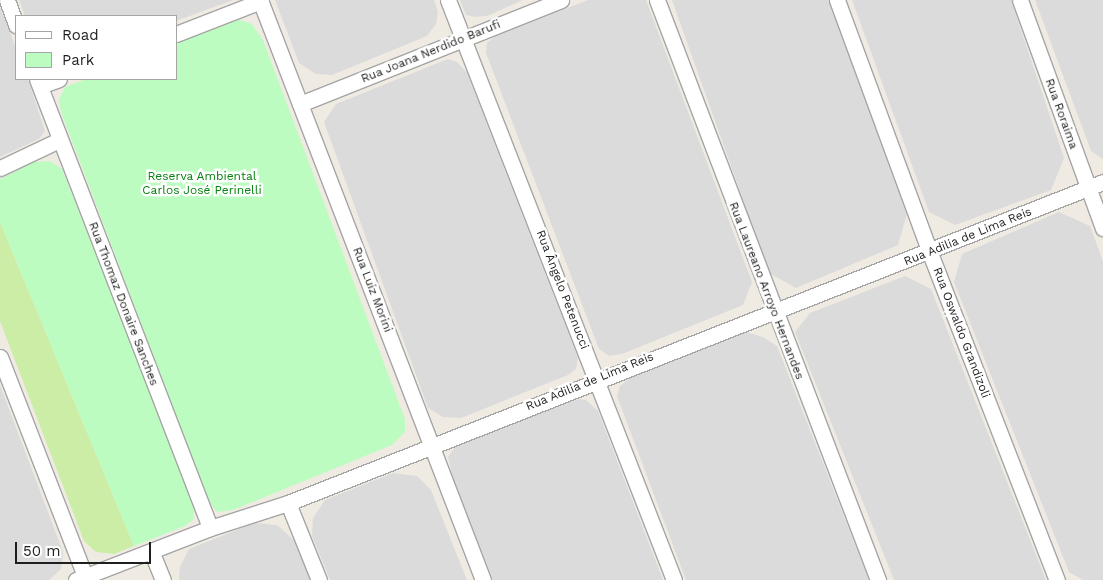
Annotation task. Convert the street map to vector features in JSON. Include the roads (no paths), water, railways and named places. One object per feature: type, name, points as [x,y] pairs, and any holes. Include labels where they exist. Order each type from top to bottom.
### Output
[{"type":"street","points":[[6,0],[15,22]]},
{"type":"street","points":[[178,33],[260,0]]},
{"type":"street","name":"Rua Luiz Morini","points":[[260,0],[483,580]]},
{"type":"street","name":"Rua Ângelo Petenucci","points":[[448,0],[674,580]]},
{"type":"street","name":"Rua Joana Nerdido Barufi","points":[[300,104],[562,0]]},
{"type":"street","name":"Rua Laureano Arroyo Hernandes","points":[[657,0],[773,310],[878,580]]},
{"type":"street","name":"Rua Oswaldo Grandizoli","points":[[836,0],[930,253],[1057,580]]},
{"type":"street","name":"Rua Roraima","points":[[1020,0],[1103,228]]},
{"type":"street","points":[[38,82],[52,80]]},
{"type":"street","name":"Rua Thomaz Donaire Sanches","points":[[38,82],[210,528]]},
{"type":"street","points":[[0,168],[59,140]]},
{"type":"street","name":"Rua Adilia de Lima Reis","points":[[80,578],[152,553],[210,528],[288,502],[773,310],[930,253],[1103,182]]},
{"type":"street","points":[[0,357],[80,578]]},
{"type":"street","points":[[288,502],[319,580]]},
{"type":"street","points":[[152,553],[163,580]]},
{"type":"park label","name":"Reserva Ambiental Carlos José Perinelli","points":[[202,184]]}]
